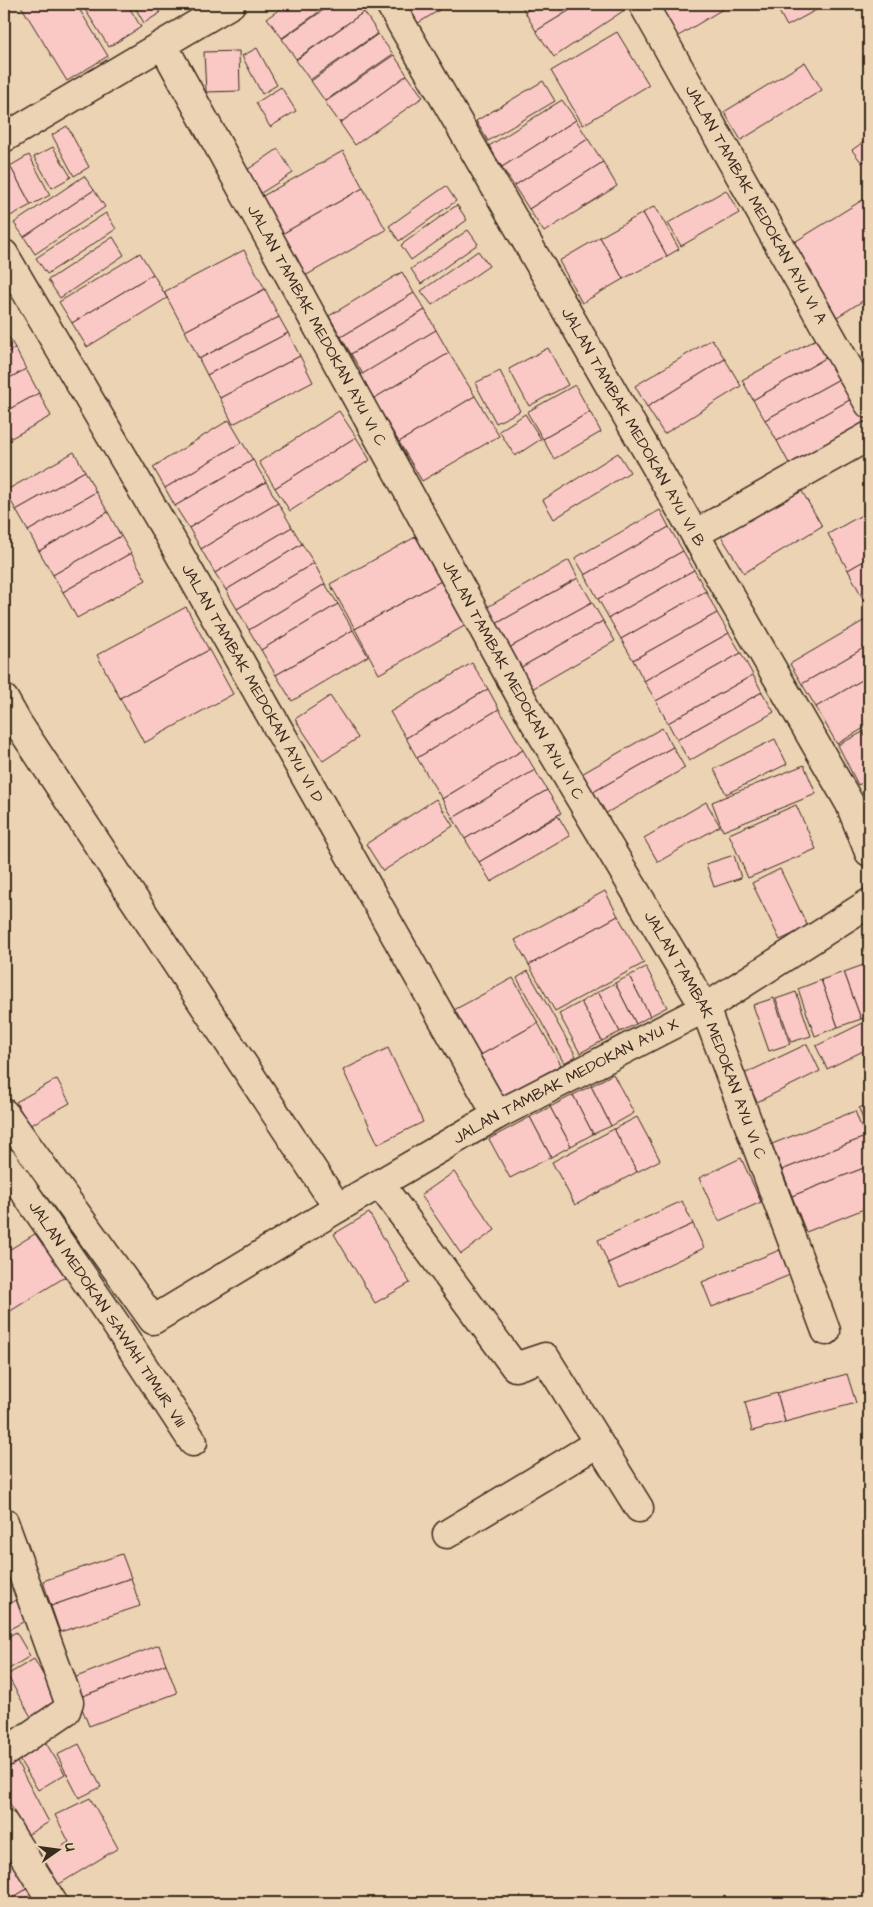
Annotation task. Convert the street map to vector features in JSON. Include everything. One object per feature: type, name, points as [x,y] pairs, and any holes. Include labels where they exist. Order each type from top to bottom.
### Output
[{"type":"street","points":[[4,138],[231,4]]},
{"type":"street","name":"JALAN TAMBAK MEDOKAN AYU VI B","points":[[390,4],[695,534],[860,799],[869,852]]},
{"type":"street","name":"JALAN TAMBAK MEDOKAN AYU VI A","points":[[643,4],[869,404]]},
{"type":"street","name":"JALAN TAMBAK MEDOKAN AYU VI C","points":[[163,45],[534,721],[705,1008],[826,1331]]},
{"type":"street","name":"JALAN TAMBAK MEDOKAN AYU VI D","points":[[4,254],[164,527],[497,1115]]},
{"type":"street","points":[[695,534],[869,436]]},
{"type":"street","points":[[4,699],[17,722],[338,1208]]},
{"type":"street","name":"JALAN TAMBAK MEDOKAN AYU X","points":[[4,1113],[153,1320],[338,1208],[497,1115],[705,1008],[869,903]]},
{"type":"street","name":"JALAN MEDOKAN SAWAH TIMUR VIII","points":[[4,1162],[116,1323],[193,1442]]},
{"type":"street","points":[[380,1184],[515,1367],[545,1357],[639,1508]]},
{"type":"street","points":[[447,1534],[598,1442]]},
{"type":"street","points":[[4,1522],[68,1702],[66,1712],[4,1753]]},
{"type":"street","points":[[4,1824],[53,1903]]},
{"type":"building","points":[[20,4],[76,4],[108,56],[67,81]]},
{"type":"building","points":[[90,4],[127,4],[141,27],[109,47],[84,8]]},
{"type":"building","points":[[133,4],[155,4],[160,13],[144,23]]},
{"type":"building","points":[[288,4],[330,4],[282,38],[267,18]]},
{"type":"building","points":[[332,4],[358,4],[364,12],[296,59],[282,39]]},
{"type":"building","points":[[402,4],[449,4],[415,25]]},
{"type":"building","points":[[521,4],[538,4],[525,12]]},
{"type":"building","points":[[538,4],[580,4],[536,31],[525,12]]},
{"type":"building","points":[[580,4],[632,5],[554,57],[536,31]]},
{"type":"building","points":[[676,4],[731,4],[675,38],[660,13]]},
{"type":"building","points":[[775,4],[827,4],[787,26]]},
{"type":"building","points":[[364,12],[378,33],[310,80],[296,60]]},
{"type":"building","points":[[617,32],[649,85],[583,125],[551,71]]},
{"type":"building","points":[[378,34],[393,54],[325,101],[311,81]]},
{"type":"building","points":[[257,48],[277,85],[262,94],[242,56]]},
{"type":"building","points":[[239,51],[240,91],[206,92],[204,52]]},
{"type":"building","points":[[394,55],[407,75],[340,123],[325,102]]},
{"type":"building","points":[[805,62],[822,90],[741,140],[724,112]]},
{"type":"building","points":[[407,75],[423,97],[355,145],[340,123]]},
{"type":"building","points":[[543,81],[555,101],[488,141],[476,121]]},
{"type":"building","points":[[281,87],[296,111],[270,127],[256,103]]},
{"type":"building","points":[[562,100],[576,120],[502,167],[489,146]]},
{"type":"building","points":[[576,120],[588,139],[514,186],[502,167]]},
{"type":"building","points":[[67,126],[89,167],[74,176],[52,135]]},
{"type":"building","points":[[869,138],[869,158],[862,163],[852,150]]},
{"type":"building","points":[[588,139],[603,162],[529,209],[514,186]]},
{"type":"building","points":[[53,147],[71,177],[52,188],[34,157]]},
{"type":"building","points":[[278,149],[293,173],[261,193],[247,170]]},
{"type":"building","points":[[343,151],[363,188],[282,234],[261,197]]},
{"type":"building","points":[[29,155],[50,195],[31,205],[10,166]]},
{"type":"building","points":[[603,162],[617,186],[544,232],[529,209]]},
{"type":"building","points":[[10,166],[31,205],[10,216],[4,204],[4,169]]},
{"type":"building","points":[[84,176],[94,190],[24,237],[14,223]]},
{"type":"building","points":[[446,186],[456,201],[399,241],[389,226]]},
{"type":"building","points":[[363,188],[386,230],[305,276],[282,234]]},
{"type":"building","points":[[94,190],[105,207],[35,254],[24,237]]},
{"type":"building","points":[[726,190],[739,213],[681,246],[668,223]]},
{"type":"building","points":[[869,196],[869,297],[837,317],[793,243]]},
{"type":"building","points":[[457,205],[467,220],[411,260],[401,245]]},
{"type":"building","points":[[655,206],[679,249],[667,256],[643,213]]},
{"type":"building","points":[[106,213],[116,229],[47,274],[36,258]]},
{"type":"building","points":[[643,213],[667,256],[623,279],[600,237]]},
{"type":"building","points":[[468,230],[478,244],[421,284],[411,269]]},
{"type":"building","points":[[113,237],[124,255],[60,298],[48,280]]},
{"type":"building","points":[[600,237],[623,279],[582,303],[559,261]]},
{"type":"building","points":[[244,250],[265,289],[185,331],[164,292]]},
{"type":"building","points":[[478,251],[489,266],[432,305],[421,291]]},
{"type":"building","points":[[140,253],[153,274],[72,323],[59,302]]},
{"type":"building","points":[[402,272],[414,293],[341,337],[329,316]]},
{"type":"building","points":[[153,274],[167,298],[87,347],[72,323]]},
{"type":"building","points":[[265,289],[279,317],[199,359],[185,331]]},
{"type":"building","points":[[414,293],[425,310],[351,354],[341,337]]},
{"type":"building","points":[[425,310],[436,330],[363,374],[351,354]]},
{"type":"building","points":[[279,317],[288,333],[207,375],[199,359]]},
{"type":"building","points":[[4,328],[15,348],[4,354]]},
{"type":"building","points":[[436,330],[449,353],[373,399],[359,376]]},
{"type":"building","points":[[288,333],[300,356],[220,398],[207,375]]},
{"type":"building","points":[[820,337],[831,355],[753,400],[742,380]]},
{"type":"building","points":[[712,339],[725,359],[647,407],[635,386]]},
{"type":"building","points":[[15,348],[26,369],[4,381],[4,354]]},
{"type":"building","points":[[548,348],[568,385],[529,406],[509,369]]},
{"type":"building","points":[[449,353],[475,396],[399,442],[373,399]]},
{"type":"building","points":[[831,355],[843,377],[765,420],[753,400]]},
{"type":"building","points":[[300,356],[313,382],[233,424],[220,398]]},
{"type":"building","points":[[725,359],[741,386],[664,434],[647,407]]},
{"type":"building","points":[[26,369],[39,393],[4,412],[4,381]]},
{"type":"building","points":[[500,371],[520,411],[496,423],[475,383]]},
{"type":"building","points":[[843,377],[855,397],[777,441],[765,420]]},
{"type":"building","points":[[575,385],[590,412],[543,439],[527,412]]},
{"type":"building","points":[[39,393],[51,416],[4,442],[4,412]]},
{"type":"building","points":[[475,396],[499,436],[422,481],[399,442]]},
{"type":"building","points":[[855,397],[869,423],[791,467],[777,441]]},
{"type":"building","points":[[339,411],[356,437],[275,488],[259,462]]},
{"type":"building","points":[[590,412],[601,432],[554,459],[543,439]]},
{"type":"building","points":[[525,414],[541,439],[515,456],[499,431]]},
{"type":"building","points":[[229,420],[242,442],[165,488],[153,467]]},
{"type":"building","points":[[356,437],[370,460],[290,511],[275,488]]},
{"type":"building","points":[[242,442],[253,460],[175,506],[165,488]]},
{"type":"building","points":[[74,452],[85,471],[16,510],[5,491]]},
{"type":"building","points":[[618,453],[630,472],[554,519],[543,500]]},
{"type":"building","points":[[253,460],[266,482],[189,528],[175,506]]},
{"type":"building","points":[[85,471],[96,492],[28,531],[16,510]]},
{"type":"building","points":[[266,482],[278,503],[201,549],[189,528]]},
{"type":"building","points":[[800,488],[822,526],[744,573],[721,536]]},
{"type":"building","points":[[96,492],[108,512],[39,551],[28,531]]},
{"type":"building","points":[[278,503],[292,527],[215,573],[201,549]]},
{"type":"building","points":[[660,510],[669,527],[585,575],[575,558]]},
{"type":"building","points":[[869,511],[869,558],[848,570],[828,534]]},
{"type":"building","points":[[108,512],[121,536],[53,575],[39,551]]},
{"type":"building","points":[[292,527],[302,544],[226,590],[215,573]]},
{"type":"building","points":[[669,527],[683,551],[598,599],[585,575]]},
{"type":"building","points":[[419,535],[443,580],[355,629],[330,584]]},
{"type":"building","points":[[121,536],[131,553],[63,592],[53,575]]},
{"type":"building","points":[[302,544],[314,563],[237,609],[226,590]]},
{"type":"building","points":[[683,551],[694,570],[609,618],[598,599]]},
{"type":"building","points":[[131,553],[146,580],[77,618],[63,592]]},
{"type":"building","points":[[869,558],[869,610],[848,570]]},
{"type":"building","points":[[569,560],[578,578],[494,625],[484,609]]},
{"type":"building","points":[[314,563],[325,584],[249,630],[237,609]]},
{"type":"building","points":[[694,570],[706,591],[621,639],[609,618]]},
{"type":"building","points":[[578,578],[592,602],[507,649],[494,625]]},
{"type":"building","points":[[443,580],[468,624],[379,674],[355,629]]},
{"type":"building","points":[[325,584],[338,604],[261,650],[249,630]]},
{"type":"building","points":[[706,591],[717,613],[633,660],[621,639]]},
{"type":"building","points":[[592,602],[603,621],[518,669],[507,649]]},
{"type":"building","points":[[338,604],[353,630],[276,675],[261,650]]},
{"type":"building","points":[[186,607],[209,650],[120,698],[97,655]]},
{"type":"building","points":[[717,613],[729,633],[644,681],[633,660]]},
{"type":"building","points":[[865,620],[869,627],[869,645],[802,684],[790,664]]},
{"type":"building","points":[[603,621],[615,641],[530,690],[518,669]]},
{"type":"building","points":[[353,630],[368,656],[292,701],[276,675]]},
{"type":"building","points":[[729,633],[741,653],[656,701],[644,681]]},
{"type":"building","points":[[869,645],[869,676],[816,707],[802,684]]},
{"type":"building","points":[[209,650],[233,694],[144,743],[120,698]]},
{"type":"building","points":[[741,653],[753,675],[668,723],[656,701]]},
{"type":"building","points":[[472,663],[488,689],[406,738],[390,712]]},
{"type":"building","points":[[753,675],[762,692],[677,740],[668,723]]},
{"type":"building","points":[[869,676],[869,725],[837,744],[816,707]]},
{"type":"building","points":[[488,689],[499,709],[417,758],[406,738]]},
{"type":"building","points":[[762,692],[774,712],[689,761],[677,740]]},
{"type":"building","points":[[330,696],[358,738],[323,761],[295,719]]},
{"type":"building","points":[[499,709],[523,750],[442,799],[417,758]]},
{"type":"building","points":[[662,728],[673,747],[588,795],[578,776]]},
{"type":"building","points":[[869,729],[869,744],[863,732]]},
{"type":"building","points":[[863,732],[869,744],[869,780],[858,785],[838,745]]},
{"type":"building","points":[[775,739],[787,764],[726,794],[714,769]]},
{"type":"building","points":[[673,747],[685,768],[601,816],[588,795]]},
{"type":"building","points":[[523,750],[535,770],[453,818],[442,799]]},
{"type":"building","points":[[804,765],[816,794],[723,831],[712,802]]},
{"type":"building","points":[[535,770],[547,790],[465,839],[453,818]]},
{"type":"building","points":[[547,790],[561,813],[479,862],[465,839]]},
{"type":"building","points":[[436,799],[453,826],[383,871],[366,844]]},
{"type":"building","points":[[706,802],[720,826],[658,862],[644,838]]},
{"type":"building","points":[[796,805],[816,849],[748,878],[729,834]]},
{"type":"building","points":[[558,816],[570,836],[491,882],[479,862]]},
{"type":"building","points":[[734,855],[741,878],[714,887],[706,864]]},
{"type":"building","points":[[780,869],[808,927],[780,940],[752,883]]},
{"type":"building","points":[[605,891],[618,916],[529,965],[515,940]]},
{"type":"building","points":[[618,916],[644,963],[555,1011],[529,965]]},
{"type":"building","points":[[869,963],[869,1016],[861,1019],[844,972]]},
{"type":"building","points":[[646,967],[667,1007],[650,1016],[629,976]]},
{"type":"building","points":[[528,971],[576,1056],[564,1063],[517,978]]},
{"type":"building","points":[[844,972],[861,1019],[838,1027],[821,980]]},
{"type":"building","points":[[629,976],[650,1016],[636,1024],[615,983]]},
{"type":"building","points":[[513,978],[538,1023],[479,1056],[454,1010]]},
{"type":"building","points":[[821,980],[838,1027],[815,1036],[798,989]]},
{"type":"building","points":[[615,983],[636,1024],[620,1032],[598,992]]},
{"type":"building","points":[[598,992],[620,1032],[602,1041],[581,1002]]},
{"type":"building","points":[[796,992],[811,1036],[791,1042],[776,999]]},
{"type":"building","points":[[774,998],[790,1044],[769,1051],[753,1005]]},
{"type":"building","points":[[581,1002],[602,1041],[580,1053],[559,1014]]},
{"type":"building","points":[[869,1020],[869,1048],[827,1069],[816,1046]]},
{"type":"building","points":[[538,1023],[561,1065],[502,1098],[479,1056]]},
{"type":"building","points":[[807,1044],[820,1071],[757,1102],[744,1074]]},
{"type":"building","points":[[388,1048],[423,1122],[378,1144],[343,1070]]},
{"type":"building","points":[[613,1074],[634,1113],[611,1126],[591,1086]]},
{"type":"building","points":[[57,1079],[70,1103],[29,1126],[16,1102]]},
{"type":"building","points":[[591,1086],[611,1126],[593,1134],[573,1095]]},
{"type":"building","points":[[573,1095],[593,1134],[571,1146],[550,1107]]},
{"type":"building","points":[[869,1104],[869,1137],[859,1108]]},
{"type":"building","points":[[550,1107],[571,1146],[551,1157],[530,1117]]},
{"type":"building","points":[[855,1111],[865,1137],[782,1170],[772,1144]]},
{"type":"building","points":[[530,1117],[551,1157],[510,1178],[489,1139]]},
{"type":"building","points":[[637,1117],[660,1160],[637,1172],[614,1129]]},
{"type":"building","points":[[614,1129],[637,1172],[575,1205],[552,1162]]},
{"type":"building","points":[[865,1137],[869,1148],[869,1166],[792,1196],[782,1170]]},
{"type":"building","points":[[741,1158],[761,1202],[719,1221],[699,1178]]},
{"type":"building","points":[[869,1166],[869,1207],[806,1232],[792,1196]]},
{"type":"building","points":[[454,1172],[495,1230],[461,1254],[421,1195]]},
{"type":"building","points":[[682,1201],[693,1224],[608,1263],[598,1240]]},
{"type":"building","points":[[369,1213],[410,1283],[375,1303],[334,1234]]},
{"type":"building","points":[[693,1224],[704,1248],[620,1287],[608,1263]]},
{"type":"building","points":[[38,1232],[65,1277],[4,1315],[4,1253]]},
{"type":"building","points":[[787,1247],[797,1272],[712,1307],[702,1282]]},
{"type":"building","points":[[847,1374],[856,1403],[785,1422],[777,1393]]},
{"type":"building","points":[[777,1393],[785,1422],[752,1431],[745,1402]]},
{"type":"building","points":[[122,1554],[131,1578],[51,1606],[43,1581]]},
{"type":"building","points":[[131,1578],[140,1606],[60,1632],[51,1606]]},
{"type":"building","points":[[16,1600],[27,1620],[4,1632],[4,1606]]},
{"type":"building","points":[[16,1632],[30,1656],[4,1672],[4,1639]]},
{"type":"building","points":[[159,1645],[166,1664],[78,1698],[71,1679]]},
{"type":"building","points":[[34,1659],[61,1706],[34,1722],[7,1675]]},
{"type":"building","points":[[166,1664],[177,1693],[89,1726],[78,1698]]},
{"type":"building","points":[[44,1740],[65,1774],[38,1790],[17,1756]]},
{"type":"building","points":[[79,1744],[101,1787],[79,1798],[57,1755]]},
{"type":"building","points":[[17,1762],[49,1822],[27,1835],[4,1793],[4,1769]]},
{"type":"building","points":[[90,1798],[118,1848],[56,1886],[39,1860],[69,1842],[55,1815]]},
{"type":"building","points":[[4,1843],[13,1859],[4,1864]]},
{"type":"building","points":[[13,1859],[30,1887],[4,1903],[4,1864]]},
{"type":"building","points":[[30,1887],[40,1903],[4,1903]]}]
